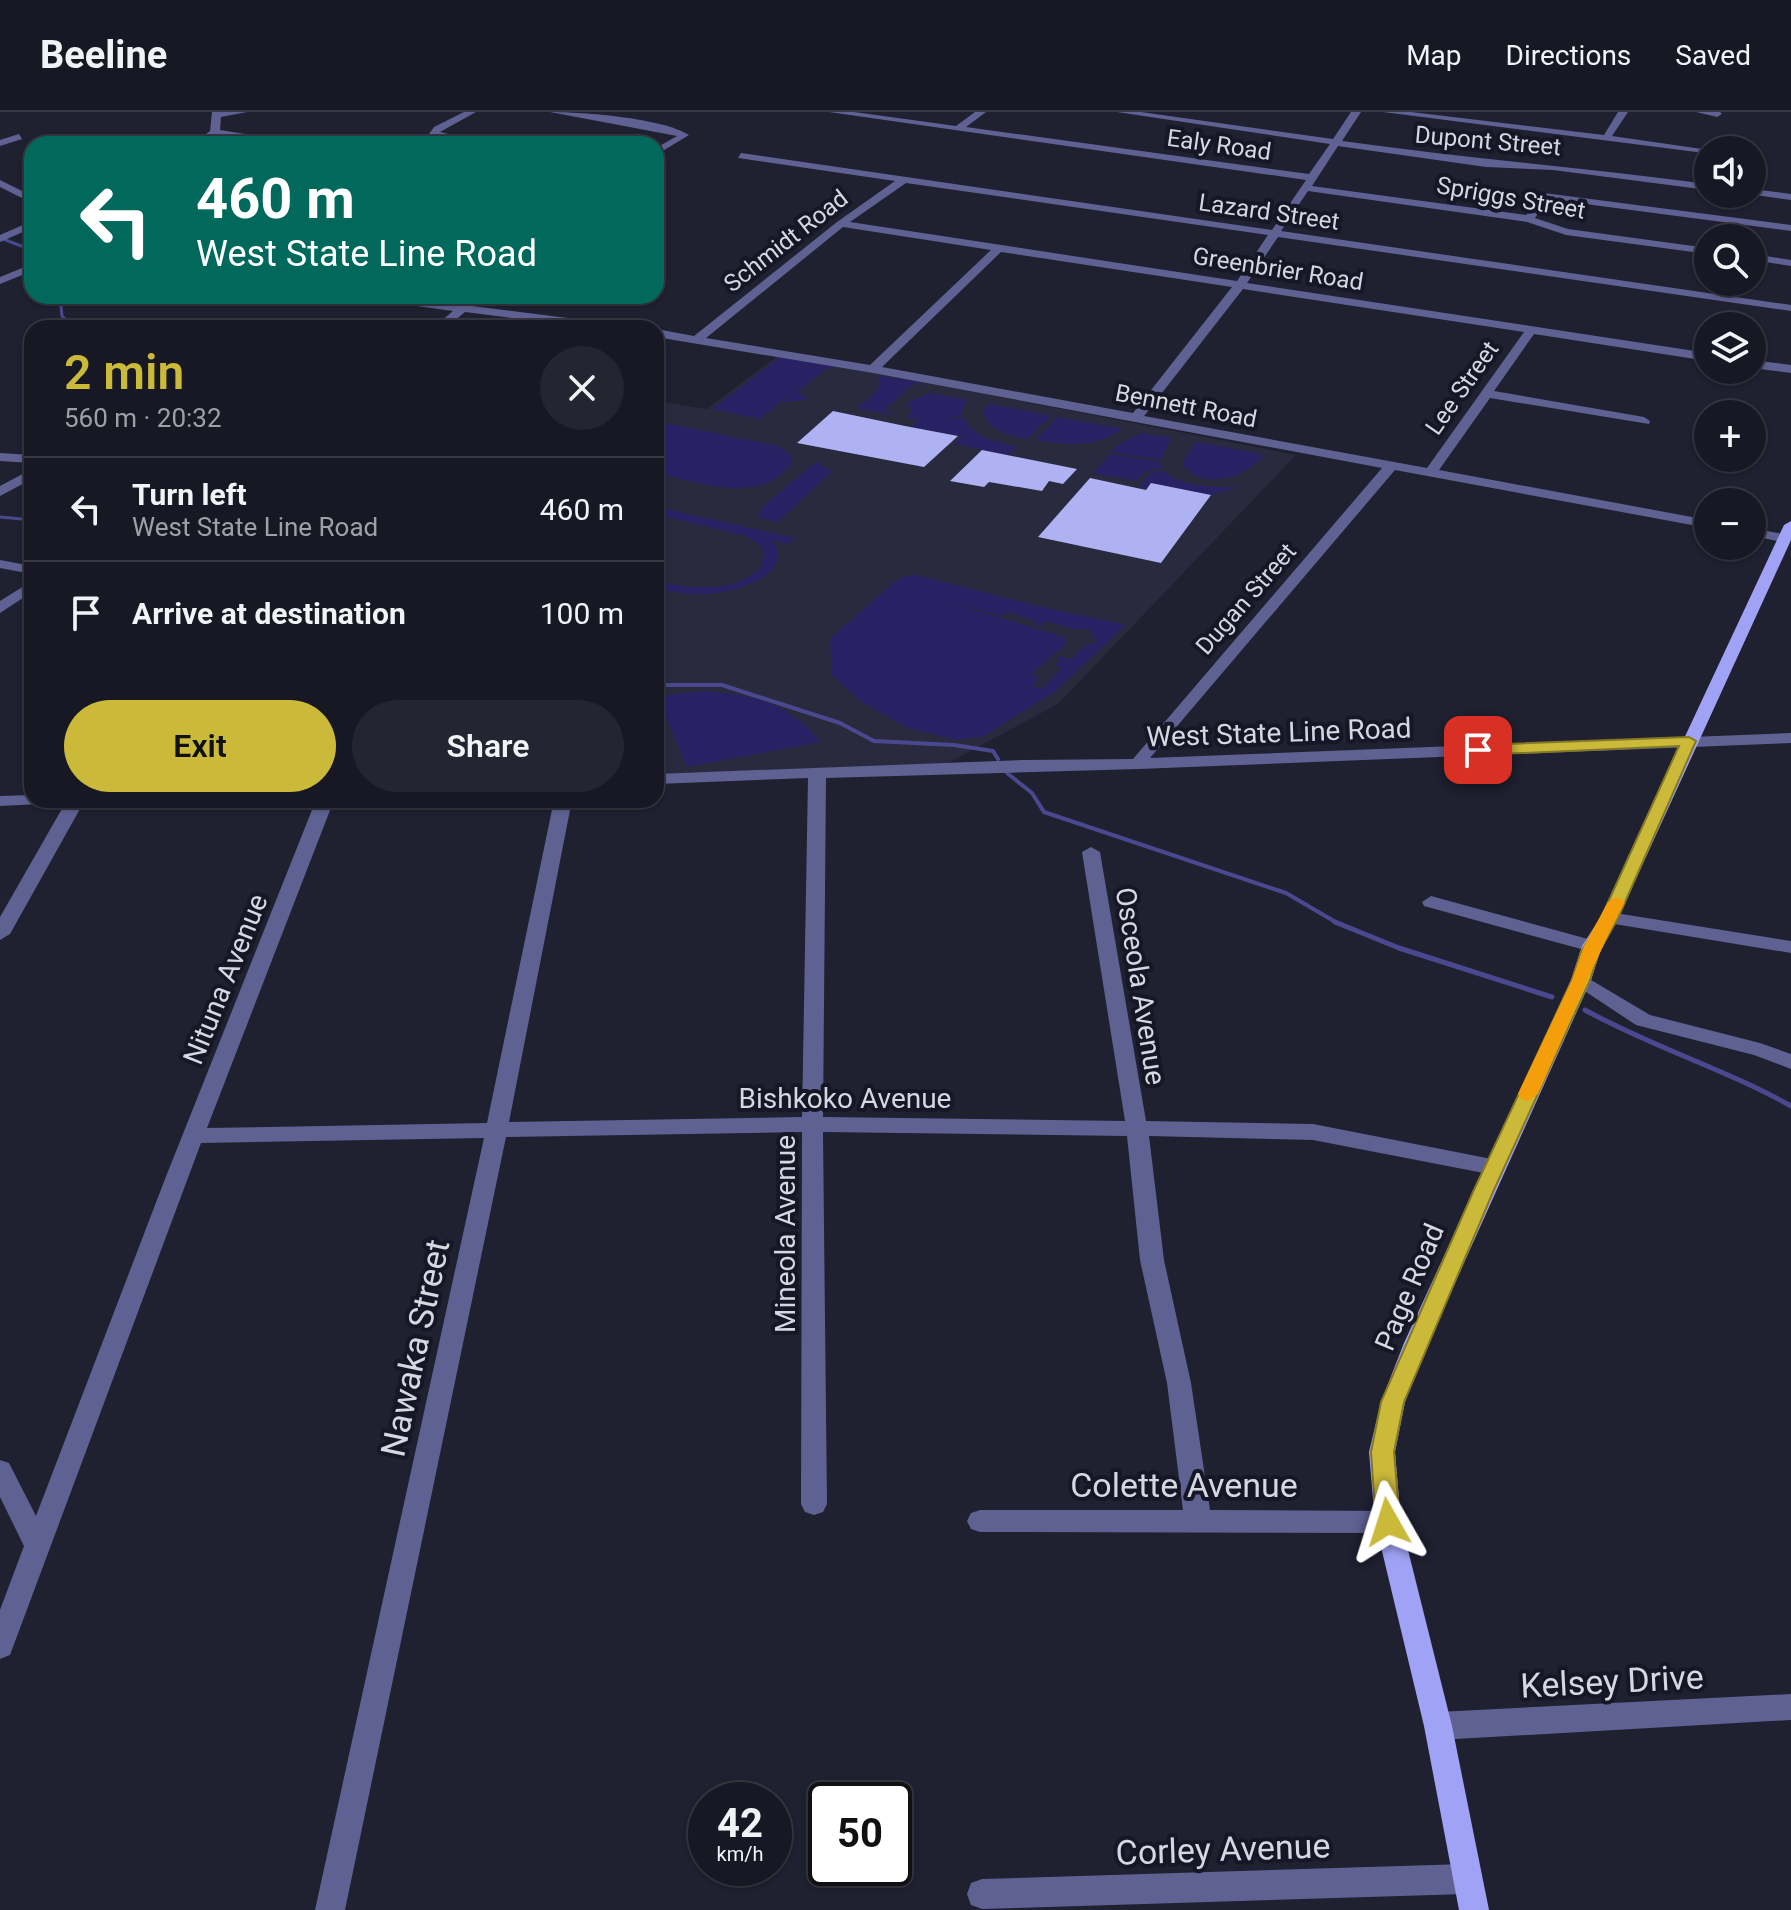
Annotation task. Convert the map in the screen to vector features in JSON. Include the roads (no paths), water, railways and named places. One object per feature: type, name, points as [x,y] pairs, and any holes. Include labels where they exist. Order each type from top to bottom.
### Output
[{"type":"main road","name":"Page Road","points":[[1474,1910],[1438,1726],[1388,1522],[1382,1452],[1393,1402],[1494,1167],[1581,980],[1592,946],[1609,918],[1787,531]]},
{"type":"street","points":[[215,132],[218,114],[242,112]]},
{"type":"street","points":[[444,136],[434,134],[437,129],[471,112]]},
{"type":"street","points":[[555,112],[664,128],[684,135],[664,147]]},
{"type":"street","name":"Ealy Road","points":[[834,112],[1314,178]]},
{"type":"street","points":[[958,129],[981,112]]},
{"type":"street","name":"Dupont Street","points":[[1122,112],[1486,164],[1553,167],[1694,185]]},
{"type":"street","points":[[1135,419],[1240,285],[1356,112]]},
{"type":"street","points":[[1388,112],[1694,149]]},
{"type":"street","points":[[1606,139],[1623,112]]},
{"type":"street","points":[[1701,112],[1717,114]]},
{"type":"street","points":[[209,136],[215,132],[244,136]]},
{"type":"street","points":[[0,143],[19,137]]},
{"type":"street","name":"Lazard Street","points":[[741,156],[1791,308]]},
{"type":"street","name":"Schmidt Road","points":[[698,338],[841,224],[903,180]]},
{"type":"street","points":[[0,183],[24,196]]},
{"type":"street","name":"Spriggs Street","points":[[1306,188],[1529,219],[1566,232],[1694,249]]},
{"type":"street","points":[[1766,194],[1791,197]]},
{"type":"street","points":[[1529,219],[1544,196],[1791,228]]},
{"type":"street","name":"Greenbrier Road","points":[[841,224],[1694,355]]},
{"type":"street","points":[[5,236],[24,228]]},
{"type":"street","points":[[873,369],[999,248]]},
{"type":"street","points":[[1766,259],[1791,263]]},
{"type":"street","points":[[0,281],[24,270]]},
{"type":"street","points":[[429,304],[551,320]]},
{"type":"street","points":[[449,320],[462,309]]},
{"type":"street","name":"Lee Street","points":[[1431,472],[1531,330]]},
{"type":"street","name":"Bennett Road","points":[[664,334],[873,369],[1694,521]]},
{"type":"street","points":[[1766,366],[1791,369]]},
{"type":"street","points":[[1484,393],[1644,421]]},
{"type":"street","points":[[0,457],[24,458]]},
{"type":"street","name":"Dugan Street","points":[[1139,764],[1143,755],[1391,466]]},
{"type":"street","points":[[0,492],[24,478]]},
{"type":"street","points":[[1766,532],[1787,531]]},
{"type":"street","points":[[0,564],[24,568]]},
{"type":"street","points":[[0,608],[24,591]]},
{"type":"street","name":"West State Line Road","points":[[664,779],[1139,764],[1693,734],[1791,738]]},
{"type":"street","name":"Mineola Avenue","points":[[814,1504],[813,1124],[817,773]]},
{"type":"street","points":[[0,801],[24,800]]},
{"type":"street","points":[[0,934],[71,808]]},
{"type":"street","name":"Nituna Avenue","points":[[0,1646],[176,1179],[322,808]]},
{"type":"street","name":"Nawaka Street","points":[[330,1910],[561,808]]},
{"type":"street","name":"Osceola Avenue","points":[[1091,852],[1137,1129],[1152,1260],[1179,1383],[1198,1521]]},
{"type":"street","points":[[1431,902],[1592,946]]},
{"type":"street","points":[[1609,918],[1791,947]]},
{"type":"street","points":[[1581,980],[1643,1020],[1760,1050],[1791,1062]]},
{"type":"street","name":"Bishkoko Avenue","points":[[193,1136],[813,1124],[1313,1132],[1494,1167]]},
{"type":"street","points":[[0,1471],[39,1548]]},
{"type":"street","name":"Colette Avenue","points":[[980,1521],[1388,1522]]},
{"type":"street","name":"Kelsey Drive","points":[[1438,1726],[1791,1707]]},
{"type":"street","name":"Corley Avenue","points":[[982,1894],[1466,1879]]},
{"type":"waterway","points":[[0,238],[24,247]]},
{"type":"waterway","points":[[61,304],[62,316],[66,320]]},
{"type":"waterway","points":[[0,517],[24,519]]},
{"type":"waterway","points":[[664,685],[722,685],[840,723],[874,741],[954,745],[993,751],[998,759]]},
{"type":"waterway","points":[[1007,773],[1032,793],[1044,812],[1286,893],[1337,923]]},
{"type":"waterway","points":[[1337,923],[1399,948],[1552,997]]},
{"type":"waterway","points":[[1585,1010],[1791,1106]]}]
